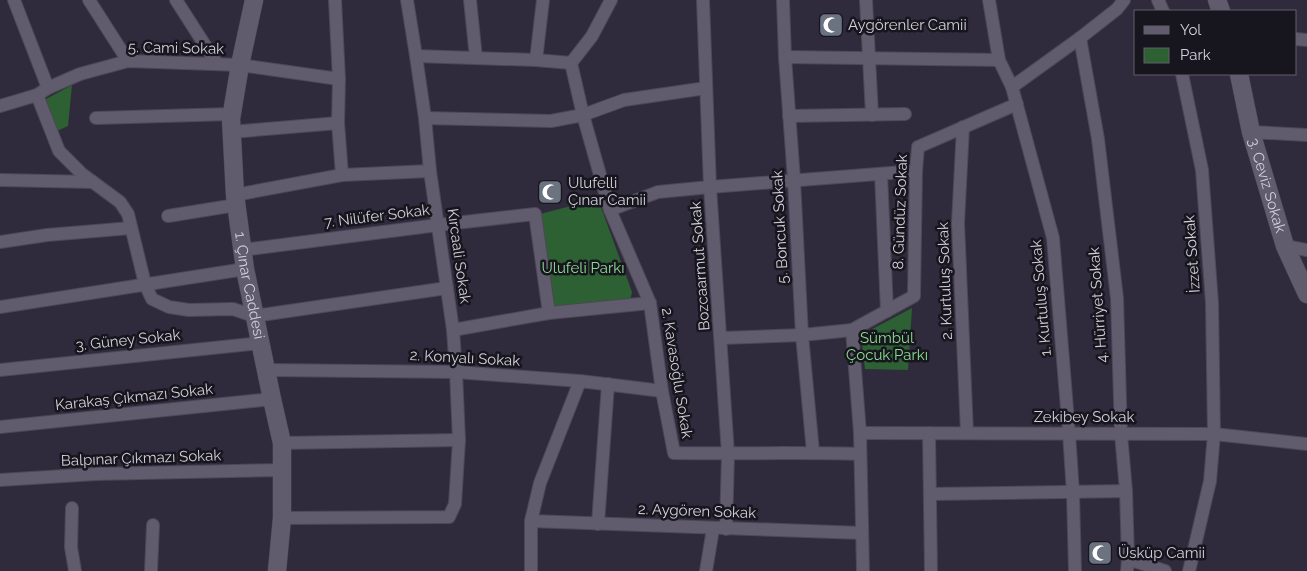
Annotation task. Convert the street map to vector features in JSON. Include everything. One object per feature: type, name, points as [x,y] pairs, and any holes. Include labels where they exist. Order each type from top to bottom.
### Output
[{"type":"main road","name":"1. Çınar Caddesi","points":[[254,0],[231,114],[236,200],[242,250],[254,316],[282,443],[282,518],[278,571]]},
{"type":"main road","name":"3. Ceviz Sokak","points":[[1239,75],[1251,132],[1285,246],[1307,294]]},
{"type":"street","points":[[14,0],[48,88]]},
{"type":"street","points":[[89,0],[128,61]]},
{"type":"street","points":[[176,0],[216,64]]},
{"type":"street","points":[[335,0],[339,79],[338,123],[342,175]]},
{"type":"street","name":"Kırcaali Sokak","points":[[282,518],[449,517],[456,504],[458,440],[453,330],[430,171],[425,118],[407,0]]},
{"type":"street","points":[[470,0],[476,58]]},
{"type":"street","points":[[536,60],[543,0]]},
{"type":"street","points":[[416,56],[571,63],[592,36],[611,0]]},
{"type":"street","name":"Bozcaarmut Sokak","points":[[703,0],[710,186],[728,454],[726,529]]},
{"type":"street","name":"5. Boncuk Sokak","points":[[783,0],[802,335],[813,452]]},
{"type":"street","points":[[866,0],[872,115]]},
{"type":"street","name":"1. Kurtuluş Sokak","points":[[989,0],[999,60],[1012,87],[1053,238],[1073,493],[1075,571]]},
{"type":"street","points":[[1012,87],[1080,38],[1117,9],[1124,0]]},
{"type":"street","name":"4. Hürriyet Sokak","points":[[1080,38],[1098,139],[1117,298],[1121,434],[1126,491],[1128,565]]},
{"type":"street","points":[[786,57],[999,60]]},
{"type":"street","name":"5. Cami Sokak","points":[[0,106],[37,95],[80,74],[128,61],[240,64],[339,79]]},
{"type":"street","name":"2. Kavasoğlu Sokak","points":[[571,63],[583,115],[610,210],[650,304],[662,391],[674,452],[728,454]]},
{"type":"street","name":"İzzet Sokak","points":[[1182,75],[1202,170],[1212,303],[1214,434],[1210,481],[1189,571]]},
{"type":"street","points":[[425,118],[551,121],[583,115],[624,100],[706,88]]},
{"type":"street","points":[[37,95],[59,151],[82,174],[120,202],[128,214],[145,284],[152,299],[169,307],[189,310],[233,309],[254,316],[447,288]]},
{"type":"street","name":"8. Gündüz Sokak","points":[[887,311],[914,296],[918,147],[1017,104]]},
{"type":"street","points":[[96,118],[231,114]]},
{"type":"street","points":[[789,116],[905,114]]},
{"type":"street","points":[[232,132],[338,123]]},
{"type":"street","name":"2. Kurtuluş Sokak","points":[[963,127],[958,223],[967,433]]},
{"type":"street","points":[[1251,132],[1307,135]]},
{"type":"street","points":[[168,216],[342,175],[430,171]]},
{"type":"street","points":[[610,210],[658,192],[710,186],[916,171]]},
{"type":"street","points":[[721,338],[802,335],[852,330],[887,311],[880,174]]},
{"type":"street","points":[[0,180],[93,182]]},
{"type":"street","name":"7. Nilüfer Sokak","points":[[242,250],[535,214],[550,313]]},
{"type":"street","points":[[0,242],[47,235],[131,228]]},
{"type":"street","points":[[1285,246],[1307,250]]},
{"type":"street","points":[[0,307],[245,269]]},
{"type":"street","points":[[453,330],[550,313],[650,304]]},
{"type":"street","points":[[852,330],[860,433],[863,571]]},
{"type":"street","name":"3. Güney Sokak","points":[[0,370],[260,343]]},
{"type":"street","name":"2. Konyalı Sokak","points":[[267,370],[456,372],[580,381],[662,391]]},
{"type":"street","points":[[530,571],[531,521],[540,483],[580,381]]},
{"type":"street","points":[[598,524],[608,384]]},
{"type":"street","name":"Karakaş Çıkmazı Sokak","points":[[0,427],[272,399]]},
{"type":"street","name":"Zekibey Sokak","points":[[860,433],[1214,434],[1307,444]]},
{"type":"street","points":[[929,433],[931,571]]},
{"type":"street","points":[[282,443],[458,440]]},
{"type":"street","points":[[728,454],[813,452],[860,454]]},
{"type":"street","name":"Balpınar Çıkmazı Sokak","points":[[0,480],[96,474],[283,470]]},
{"type":"street","points":[[930,494],[1126,491]]},
{"type":"street","points":[[72,508],[72,547],[75,571]]},
{"type":"street","name":"2. Aygören Sokak","points":[[531,521],[862,533]]},
{"type":"street","points":[[152,571],[153,525]]},
{"type":"street","points":[[706,571],[713,528]]},
{"type":"street","points":[[1128,565],[1165,571]]},
{"type":"green space","points":[[72,85],[68,126],[57,131],[46,99]]},
{"type":"green space","name":"Ulufeli Parkı","points":[[598,199],[632,292],[630,302],[551,310],[540,214]]},
{"type":"green space","name":"Sümbül Çocuk Parkı","points":[[912,308],[908,370],[865,369],[861,335]]},
{"type":"place","name":"Aygörenler Camii","points":[[831,25]]},
{"type":"place","name":"Ulufelli Çınar Camii","points":[[550,192]]},
{"type":"place","name":"Üsküp Camii","points":[[1100,553]]}]
